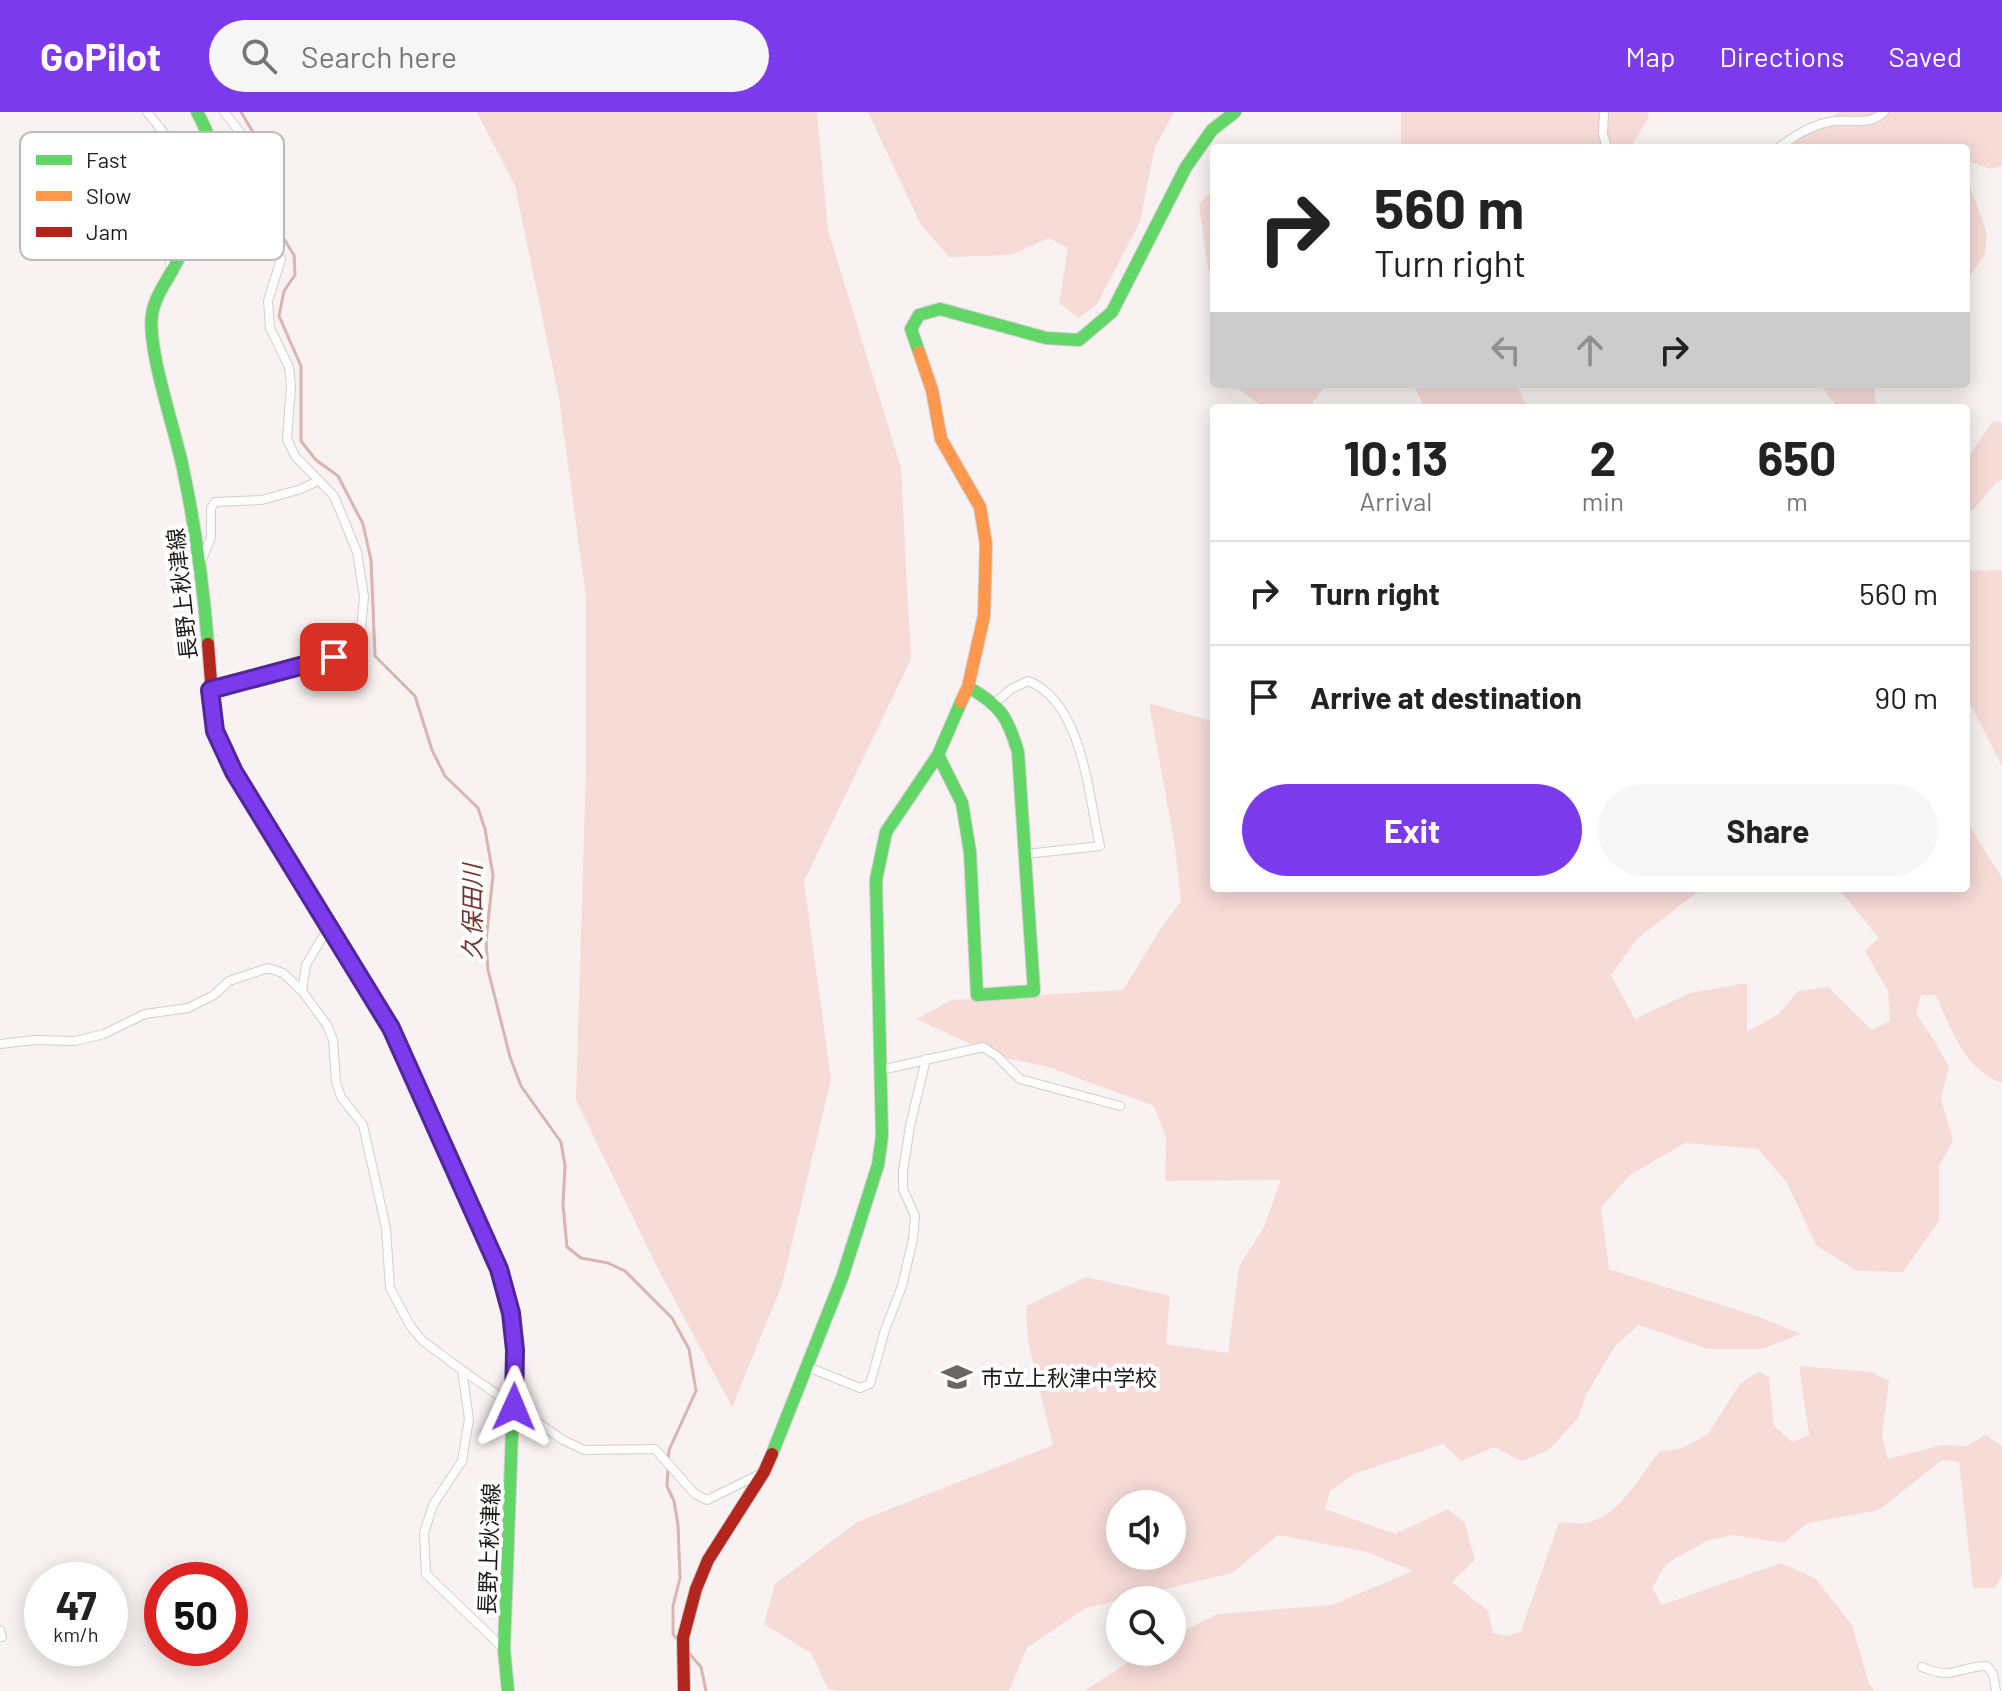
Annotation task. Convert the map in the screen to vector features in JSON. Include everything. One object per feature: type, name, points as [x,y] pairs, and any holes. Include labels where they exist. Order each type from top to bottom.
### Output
[{"type":"street","points":[[147,112],[163,132]]},
{"type":"street","name":"長野上秋津線","points":[[197,112],[207,132]]},
{"type":"street","points":[[224,112],[240,132]]},
{"type":"street","points":[[684,1691],[683,1638],[696,1589],[726,1528],[764,1472],[842,1278],[878,1165],[882,1136],[876,880],[880,851],[886,832],[938,755],[968,687],[984,616],[985,527],[980,507],[941,439],[932,390],[911,329],[913,323],[919,315],[940,309],[1046,338],[1079,340],[1112,312],[1186,167],[1212,130],[1235,112]]},
{"type":"street","points":[[1604,112],[1606,144]]},
{"type":"street","points":[[1784,144],[1805,129],[1838,121],[1861,122],[1878,118],[1884,112]]},
{"type":"street","points":[[170,260],[171,271]]},
{"type":"street","name":"長野上秋津線","points":[[176,260],[155,302],[151,317],[154,347],[182,463],[201,562],[215,731],[272,839],[296,871],[391,1028],[499,1269],[512,1325],[514,1407],[505,1688]]},
{"type":"street","points":[[210,690],[359,651],[364,597],[357,552],[334,496],[295,456],[287,439],[291,387],[289,367],[270,328],[268,301],[281,260]]},
{"type":"street","points":[[201,562],[211,537],[211,508],[215,502],[262,500],[318,481]]},
{"type":"street","points":[[996,702],[1011,689],[1028,681],[1058,701],[1071,722],[1100,846],[1026,854]]},
{"type":"street","points":[[938,755],[962,803],[968,840],[977,995],[1034,991],[1018,752],[1012,729],[996,702],[968,687]]},
{"type":"street","points":[[302,991],[306,965],[328,928]]},
{"type":"street","points":[[0,1044],[35,1040],[75,1041],[104,1034],[145,1014],[188,1008],[214,995],[229,981],[268,968],[283,973],[302,991],[327,1025],[333,1040],[336,1082],[341,1097],[363,1125],[386,1228],[390,1288],[411,1327],[423,1341],[514,1407],[563,1440],[584,1450],[655,1449],[695,1494],[707,1500],[764,1472]]},
{"type":"street","points":[[881,1070],[983,1047],[1020,1079],[1120,1106]]},
{"type":"street","points":[[808,1367],[860,1388],[870,1384],[885,1330],[902,1286],[913,1239],[915,1216],[903,1189],[903,1171],[926,1059]]},
{"type":"street","points":[[462,1370],[469,1419],[462,1461],[433,1505],[428,1519],[424,1533],[426,1574],[504,1649]]},
{"type":"street","points":[[1922,1667],[1939,1674],[1956,1674],[1987,1666],[1993,1674],[1996,1691]]},
{"type":"shaded area","points":[[477,112],[817,112],[828,230],[901,468],[911,659],[804,881],[831,1079],[782,1285],[732,1407],[657,1267],[576,1100],[586,768],[586,598],[559,398],[515,186]]},
{"type":"shaded area","points":[[868,112],[1174,112],[1155,147],[1140,222],[1097,304],[1079,318],[1059,303],[1068,248],[1049,238],[1011,255],[949,257],[921,225]]},
{"type":"shaded area","points":[[1401,112],[1648,112],[1649,117],[1632,144],[1401,144]]},
{"type":"shaded area","points":[[1840,112],[2002,112],[2002,166],[1991,169],[1971,162],[1970,173],[1970,144],[1784,143]]},
{"type":"shaded area","points":[[1970,187],[1987,233],[1985,254],[1970,276]]},
{"type":"shaded area","points":[[1210,193],[1210,273],[1208,269],[1199,204]]},
{"type":"shaded area","points":[[1237,388],[1323,388],[1312,404],[1259,404]]},
{"type":"shaded area","points":[[1415,388],[1518,388],[1526,404],[1423,404]]},
{"type":"shaded area","points":[[1823,388],[1874,388],[1876,404],[1835,404]]},
{"type":"shaded area","points":[[1993,421],[2002,423],[2002,480],[1972,511],[1970,509],[1970,454]]},
{"type":"shaded area","points":[[2002,570],[2002,766],[1970,704],[1970,571]]},
{"type":"shaded area","points":[[1149,703],[1210,721],[1210,892],[1697,892],[1638,938],[1611,975],[1635,1019],[1690,993],[1747,983],[1747,1032],[1779,1014],[1798,991],[1828,987],[1872,1030],[1890,1021],[1888,991],[1865,951],[1879,938],[1841,892],[1970,892],[1970,826],[2002,878],[2002,1083],[1978,1068],[1960,1046],[1936,995],[1921,995],[1916,1014],[1949,1067],[1941,1098],[1953,1141],[1939,1166],[1939,1221],[1903,1272],[1857,1271],[1817,1246],[1787,1183],[1758,1149],[1685,1143],[1630,1175],[1601,1207],[1609,1269],[1762,1318],[1801,1334],[1762,1349],[1707,1349],[1639,1325],[1615,1346],[1586,1395],[1578,1418],[1549,1450],[1521,1461],[1494,1447],[1461,1461],[1443,1444],[1354,1474],[1330,1491],[1325,1509],[1395,1534],[1448,1509],[1465,1523],[1475,1560],[1452,1582],[1488,1611],[1493,1633],[1508,1636],[1521,1631],[1559,1522],[1585,1523],[1608,1513],[1627,1495],[1659,1452],[1683,1448],[1708,1434],[1740,1384],[1759,1371],[1769,1377],[1774,1426],[1792,1442],[1809,1435],[1799,1366],[1872,1372],[1889,1381],[1882,1436],[1888,1459],[1942,1445],[1966,1446],[1986,1435],[2002,1446],[2002,1575],[1995,1588],[1973,1588],[1959,1462],[1942,1460],[1879,1510],[1808,1523],[1783,1543],[1733,1535],[1706,1541],[1666,1564],[1652,1588],[1662,1605],[1781,1563],[1815,1578],[1852,1625],[1869,1684],[1875,1691],[1084,1691],[1122,1666],[1186,1666],[1186,1630],[1217,1614],[1332,1605],[1413,1571],[1367,1552],[1278,1535],[1232,1573],[1178,1586],[1106,1586],[1106,1603],[1086,1608],[1027,1648],[1009,1691],[828,1689],[811,1653],[764,1624],[775,1584],[857,1522],[1053,1445],[1028,1341],[1026,1306],[1086,1277],[1170,1296],[1166,1344],[1228,1353],[1239,1266],[1263,1229],[1281,1180],[1165,1181],[1166,1138],[1154,1106],[1048,1067],[997,1056],[916,1019],[952,1000],[1123,990],[1181,901],[1175,847]]},
{"type":"waterway","name":"久保田川","points":[[241,112],[253,132]]},
{"type":"waterway","name":"久保田川","points":[[284,239],[294,255],[295,275],[284,291],[279,316],[301,366],[301,441],[316,460],[338,476],[363,524],[371,560],[375,656],[415,696],[432,750],[445,776],[478,808],[485,829],[493,875],[486,941],[488,970],[510,1057],[521,1086],[561,1142],[565,1166],[563,1205],[567,1247],[581,1258],[608,1263],[625,1271],[672,1318],[689,1349],[696,1391],[669,1450],[668,1461]]},
{"type":"waterway","name":"久保田川","points":[[668,1469],[667,1486],[674,1501],[678,1525],[680,1578],[673,1606],[673,1634],[678,1641]]},
{"type":"waterway","name":"久保田川","points":[[688,1652],[701,1667],[706,1691]]},
{"type":"traffic: fast","points":[[197,112],[206,132]]},
{"type":"traffic: fast","points":[[919,352],[911,329],[919,315],[940,309],[1046,338],[1079,340],[1112,312],[1186,167],[1212,130],[1235,112]]},
{"type":"traffic: fast","points":[[177,260],[155,303],[152,315],[153,347],[191,509],[208,644]]},
{"type":"traffic: fast","points":[[938,755],[962,803],[970,852],[977,995],[1034,991],[1018,752],[1001,713],[968,687]]},
{"type":"traffic: fast","points":[[772,1454],[842,1278],[878,1165],[882,1136],[876,880],[886,832],[938,755],[961,702]]},
{"type":"traffic: fast","points":[[500,1271],[511,1313],[515,1350],[504,1649],[508,1691]]},
{"type":"traffic: slow","points":[[919,352],[932,390],[941,439],[980,507],[986,544],[984,616],[968,687],[961,702]]},
{"type":"traffic: slow","points":[[319,911],[391,1028],[500,1271]]},
{"type":"traffic: jam","points":[[208,644],[215,731],[272,839],[296,871],[319,911]]},
{"type":"traffic: jam","points":[[684,1691],[683,1638],[696,1589],[708,1560],[764,1472],[772,1454]]},
{"type":"place","name":"市立上秋津中学校","points":[[957,1377]]},
{"type":"route","points":[[334,657],[210,690],[215,731],[272,839],[296,871],[391,1028],[455,1168],[499,1269],[511,1313],[515,1350],[514,1407]]}]
